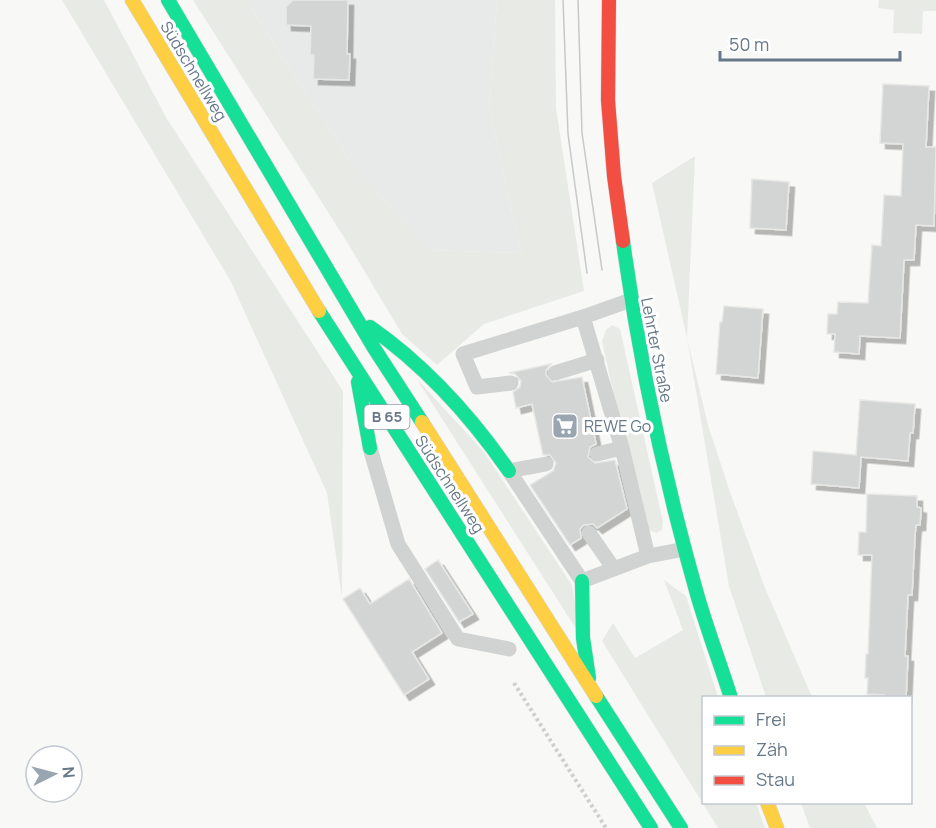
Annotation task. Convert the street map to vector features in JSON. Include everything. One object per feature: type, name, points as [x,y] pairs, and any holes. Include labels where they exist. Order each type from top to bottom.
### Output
[{"type":"main road","name":"Südschnellweg","points":[[132,0],[356,369],[651,828]]},
{"type":"main road","name":"Südschnellweg","points":[[168,0],[357,319],[681,828]]},
{"type":"main road","name":"Lehrter Straße","points":[[609,0],[608,100],[614,176],[631,300],[651,405],[685,549],[730,696]]},
{"type":"main road","points":[[357,319],[394,343],[468,414],[509,471]]},
{"type":"main road","points":[[356,369],[370,448]]},
{"type":"main road","points":[[582,581],[583,638],[591,688]]},
{"type":"main road","points":[[518,656],[563,691]]},
{"type":"main road","points":[[768,804],[777,828]]},
{"type":"lane","points":[[511,382],[477,387],[463,354],[631,300]]},
{"type":"lane","points":[[583,317],[622,448],[648,556]]},
{"type":"lane","points":[[555,372],[597,360]]},
{"type":"lane","points":[[370,448],[398,544],[458,639],[518,656]]},
{"type":"lane","points":[[597,454],[622,448]]},
{"type":"lane","points":[[546,464],[509,471],[582,581],[648,556],[685,549]]},
{"type":"lane","points":[[589,533],[614,569]]},
{"type":"path","points":[[514,683],[606,828]]},
{"type":"shaded area","points":[[62,0],[104,0],[167,119],[343,391],[342,598],[327,493],[230,280]]},
{"type":"shaded area","points":[[193,0],[246,0],[352,164],[429,250],[521,253],[489,108],[497,0],[555,0],[556,108],[584,291],[484,324],[437,365],[402,334],[347,242]]},
{"type":"shaded area","points":[[246,0],[497,0],[489,108],[521,253],[429,250],[352,164]]},
{"type":"shaded area","points":[[879,0],[936,0],[936,11],[923,11],[922,34],[893,33],[894,10],[878,8]]},
{"type":"shaded area","points":[[695,156],[687,338],[652,183]]},
{"type":"shaded area","points":[[612,325],[620,329],[663,522],[662,530],[656,533],[647,529],[638,507],[602,341],[606,330]]},
{"type":"shaded area","points":[[687,338],[708,425],[729,489],[765,588],[812,696],[766,696],[729,586]]},
{"type":"shaded area","points":[[416,378],[484,452],[572,585],[580,635]]},
{"type":"shaded area","points":[[664,580],[686,596],[718,696],[702,696],[702,802],[602,641],[613,623],[635,658],[683,630]]},
{"type":"shaded area","points":[[703,804],[756,804],[765,828],[718,828]]},
{"type":"shaded area","points":[[801,804],[865,804],[877,828],[810,828]]},
{"type":"building","points":[[293,0],[348,0],[349,80],[313,79],[314,55],[310,55],[311,26],[286,25],[286,7]]},
{"type":"building","points":[[883,84],[929,86],[926,147],[936,147],[934,226],[916,225],[914,260],[904,260],[900,338],[860,336],[859,354],[834,352],[835,334],[827,334],[828,314],[837,314],[838,302],[868,303],[872,245],[881,246],[884,195],[901,196],[903,144],[880,143]]},
{"type":"building","points":[[752,179],[789,182],[786,230],[750,228]]},
{"type":"building","points":[[724,306],[763,309],[758,378],[716,374],[720,322],[722,322]]},
{"type":"building","points":[[551,364],[546,370],[546,375],[552,382],[582,377],[596,444],[590,447],[588,457],[595,463],[615,460],[627,509],[597,528],[593,524],[584,525],[580,529],[581,538],[570,545],[530,485],[553,471],[556,463],[550,455],[543,455],[532,404],[516,408],[513,392],[520,387],[521,381],[515,374],[509,373]]},
{"type":"building","points":[[860,400],[915,404],[908,461],[861,457],[859,488],[811,484],[813,451],[856,455]]},
{"type":"building","points":[[867,494],[917,496],[917,507],[921,508],[920,525],[916,525],[912,595],[908,595],[905,656],[908,656],[906,696],[867,694],[868,678],[865,678],[872,555],[858,555],[859,532],[866,532]]},
{"type":"building","points":[[438,560],[473,614],[459,622],[425,569]]},
{"type":"building","points":[[409,579],[442,633],[412,652],[429,679],[404,695],[343,599],[360,588],[370,604]]},
{"type":"tram line","points":[[563,0],[568,134],[587,273]]},
{"type":"tram line","points":[[578,0],[582,133],[602,270]]},
{"type":"traffic: fast","points":[[168,0],[374,348],[422,422]]},
{"type":"traffic: fast","points":[[623,241],[637,330],[663,462],[697,594],[730,696]]},
{"type":"traffic: fast","points":[[319,311],[651,828]]},
{"type":"traffic: fast","points":[[370,327],[410,358],[446,393],[479,430],[509,471]]},
{"type":"traffic: fast","points":[[358,382],[370,448]]},
{"type":"traffic: fast","points":[[582,581],[583,638],[589,678]]},
{"type":"traffic: fast","points":[[596,696],[681,828]]},
{"type":"traffic: slow","points":[[132,0],[319,311]]},
{"type":"traffic: slow","points":[[422,422],[596,696]]},
{"type":"traffic: slow","points":[[768,804],[777,828]]},
{"type":"traffic: jam","points":[[609,0],[608,100],[614,176],[623,241]]},
{"type":"place","name":"REWE Go","points":[[565,426]]}]
